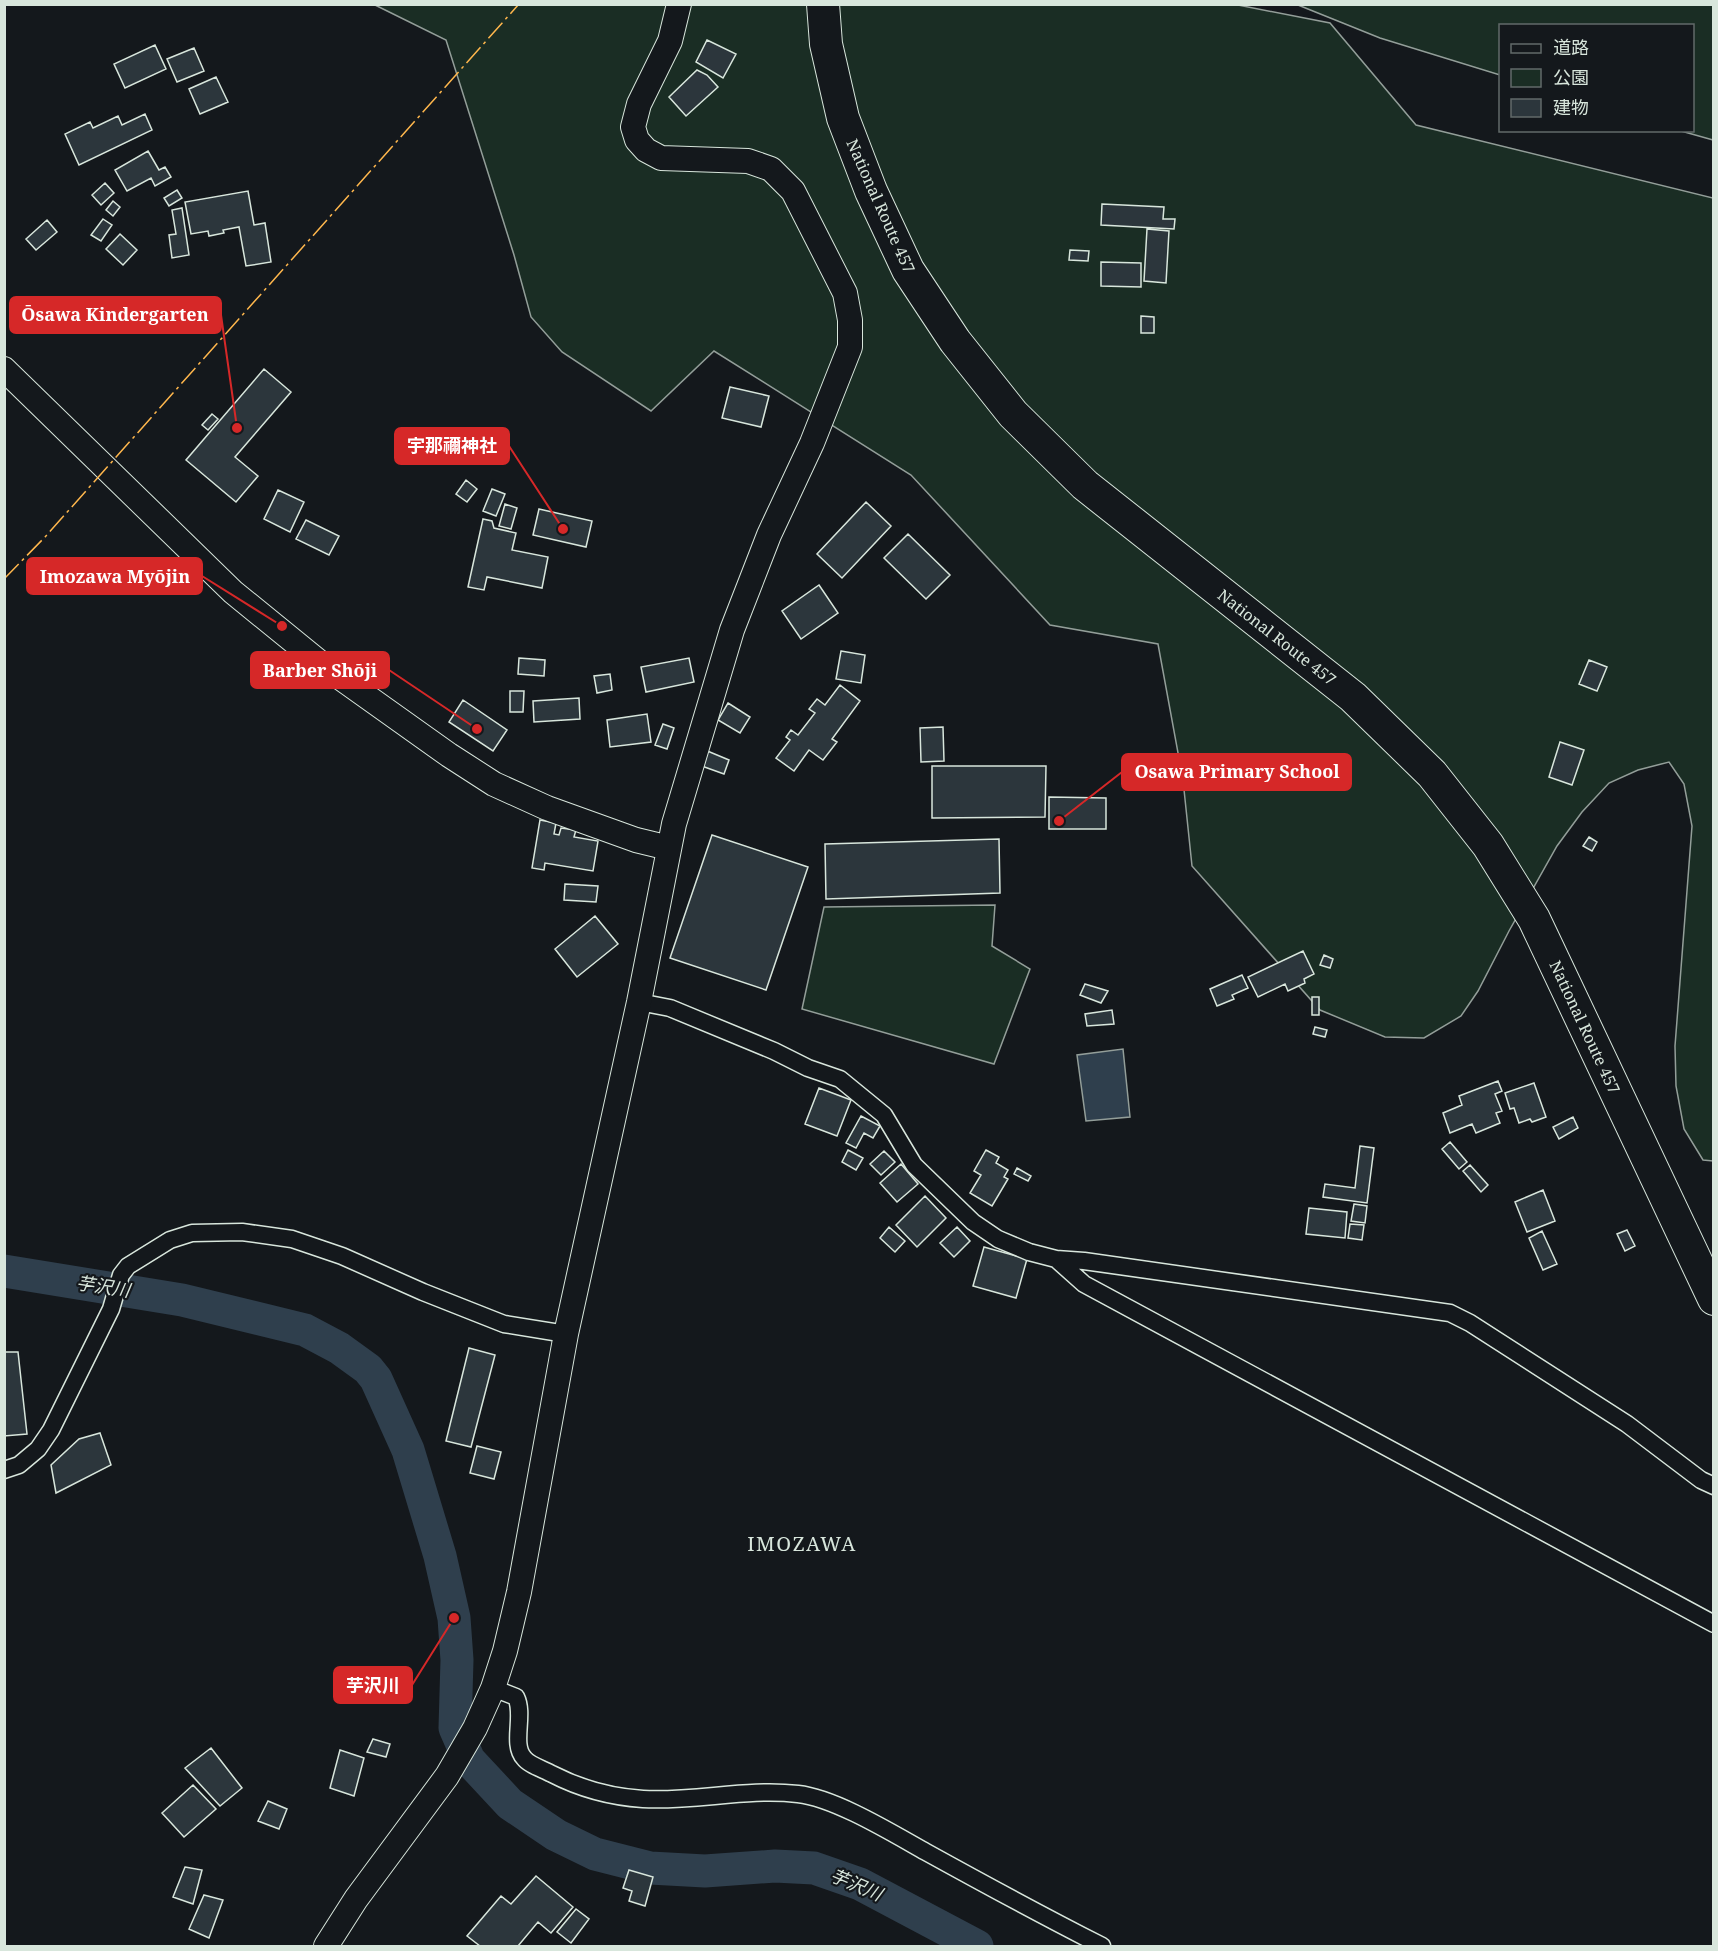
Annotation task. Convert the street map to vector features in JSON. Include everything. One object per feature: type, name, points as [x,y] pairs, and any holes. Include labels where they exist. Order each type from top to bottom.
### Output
[{"type":"highway","name":"National Route 457","points":[[823,4],[826,44],[843,118],[871,191],[908,270],[955,341],[1013,414],[1085,485],[1353,697],[1439,782],[1488,845],[1534,919],[1713,1299]]},
{"type":"street","points":[[326,1947],[356,1899],[451,1770],[475,1728],[493,1688],[505,1651],[519,1592],[567,1334],[639,1002],[674,824],[732,630],[769,535],[812,442],[850,346],[850,320],[845,293],[793,191],[771,169],[748,161],[661,158],[646,150],[637,140],[633,127],[639,104],[670,41],[679,4]]},
{"type":"street","points":[[4,369],[233,592],[342,679],[449,755],[495,784],[547,808],[636,840],[669,848]]},
{"type":"street","points":[[639,1002],[670,1008],[774,1051],[808,1068],[840,1079],[884,1115],[914,1165],[973,1222],[999,1239],[1029,1252],[1056,1259],[1427,1308],[1450,1313],[1470,1323],[1627,1424],[1701,1480],[1713,1486]]},
{"type":"street","points":[[4,1470],[19,1465],[38,1449],[51,1430],[111,1309],[121,1275],[128,1266],[170,1240],[192,1233],[242,1233],[292,1239],[342,1256],[423,1292],[504,1324],[567,1334]]},
{"type":"street","points":[[1056,1259],[1084,1284],[1713,1624]]},
{"type":"street","points":[[493,1688],[516,1697],[520,1705],[519,1749],[524,1759],[558,1777],[617,1797],[673,1799],[755,1791],[799,1794],[816,1798],[897,1836],[1102,1947]]},
{"type":"green space","points":[[375,5],[1238,5],[1330,23],[1416,125],[1713,198],[1713,1161],[1703,1160],[1684,1129],[1676,1086],[1675,1046],[1692,826],[1684,784],[1669,762],[1638,770],[1609,783],[1582,812],[1557,846],[1478,991],[1461,1016],[1424,1038],[1385,1037],[1320,1010],[1192,866],[1183,780],[1158,644],[1050,625],[911,475],[714,351],[651,411],[562,352],[531,317],[514,255],[446,40]]},
{"type":"green space","points":[[1298,5],[1713,5],[1713,140],[1685,132],[1694,132],[1694,24],[1499,24],[1499,75],[1380,38]]},
{"type":"green space","points":[[995,905],[992,946],[1030,969],[994,1064],[802,1009],[824,907]]},
{"type":"water","points":[[1123,1049],[1130,1117],[1086,1121],[1077,1055]]},
{"type":"building","points":[[707,40],[736,54],[723,78],[696,62]]},
{"type":"building","points":[[155,45],[166,69],[125,88],[114,64]]},
{"type":"building","points":[[194,48],[204,71],[177,82],[167,59]]},
{"type":"building","points":[[697,70],[707,75],[718,87],[686,116],[669,97]]},
{"type":"building","points":[[216,77],[228,102],[200,114],[189,89]]},
{"type":"building","points":[[145,114],[152,130],[79,165],[65,134],[90,122],[93,128],[118,116],[122,125]]},
{"type":"building","points":[[148,151],[159,170],[165,167],[171,177],[155,186],[151,178],[127,191],[115,170]]},
{"type":"building","points":[[105,183],[114,193],[101,205],[92,195]]},
{"type":"building","points":[[177,190],[182,198],[169,206],[164,198]]},
{"type":"building","points":[[248,191],[254,225],[265,223],[271,262],[246,266],[239,227],[209,236],[208,231],[191,234],[185,202]]},
{"type":"building","points":[[113,201],[120,207],[113,216],[106,210]]},
{"type":"building","points":[[1102,204],[1164,207],[1163,219],[1175,219],[1174,229],[1101,225]]},
{"type":"building","points":[[182,208],[189,255],[172,258],[169,235],[176,234],[172,210]]},
{"type":"building","points":[[103,219],[112,225],[101,241],[91,235]]},
{"type":"building","points":[[47,220],[57,232],[36,250],[26,239]]},
{"type":"building","points":[[1147,229],[1169,231],[1166,283],[1144,281]]},
{"type":"building","points":[[120,234],[137,250],[123,265],[106,249]]},
{"type":"building","points":[[1070,250],[1089,251],[1088,261],[1069,260]]},
{"type":"building","points":[[1101,262],[1141,263],[1141,287],[1101,286]]},
{"type":"building","points":[[1141,316],[1154,317],[1154,333],[1141,333]]},
{"type":"building","points":[[264,369],[291,392],[235,457],[258,476],[236,502],[186,460]]},
{"type":"building","points":[[730,387],[769,396],[761,427],[722,418]]},
{"type":"building","points":[[212,414],[218,419],[208,430],[202,425]]},
{"type":"building","points":[[466,480],[477,489],[467,502],[456,494]]},
{"type":"building","points":[[492,489],[505,494],[496,516],[483,511]]},
{"type":"building","points":[[278,490],[304,502],[290,532],[264,519]]},
{"type":"building","points":[[866,502],[891,526],[842,578],[817,554]]},
{"type":"building","points":[[505,504],[517,508],[511,529],[499,526]]},
{"type":"building","points":[[539,509],[592,521],[586,547],[533,535]]},
{"type":"building","points":[[483,519],[492,521],[494,528],[516,533],[512,550],[548,557],[542,588],[487,577],[484,590],[468,587]]},
{"type":"building","points":[[306,520],[339,536],[329,555],[296,539]]},
{"type":"building","points":[[908,534],[950,575],[926,599],[884,558]]},
{"type":"building","points":[[819,585],[838,613],[801,639],[782,611]]},
{"type":"building","points":[[841,651],[865,655],[861,683],[836,679]]},
{"type":"building","points":[[519,658],[545,660],[544,676],[518,674]]},
{"type":"building","points":[[689,658],[694,682],[646,692],[641,667]]},
{"type":"building","points":[[1589,660],[1607,667],[1597,691],[1579,684]]},
{"type":"building","points":[[610,674],[612,690],[597,693],[594,676]]},
{"type":"building","points":[[840,685],[860,701],[832,739],[837,742],[823,760],[809,750],[794,771],[776,758],[790,740],[786,737],[791,730],[798,735],[815,713],[809,709],[817,699],[825,705]]},
{"type":"building","points":[[510,691],[524,691],[523,712],[510,712]]},
{"type":"building","points":[[579,698],[580,719],[534,722],[533,701]]},
{"type":"building","points":[[463,700],[507,730],[493,751],[449,722]]},
{"type":"building","points":[[728,703],[750,717],[740,733],[718,720]]},
{"type":"building","points":[[647,714],[651,742],[610,747],[607,720]]},
{"type":"building","points":[[663,724],[674,728],[667,749],[655,745]]},
{"type":"building","points":[[943,727],[944,761],[921,762],[920,728]]},
{"type":"building","points":[[1560,742],[1584,750],[1572,785],[1549,777]]},
{"type":"building","points":[[705,750],[729,760],[724,774],[699,765]]},
{"type":"building","points":[[932,766],[1046,766],[1045,817],[932,818]]},
{"type":"building","points":[[1049,797],[1106,798],[1106,829],[1049,829]]},
{"type":"building","points":[[540,820],[556,823],[554,834],[559,835],[561,828],[576,830],[574,837],[598,841],[593,871],[545,863],[544,870],[532,868]]},
{"type":"building","points":[[712,835],[808,867],[766,990],[670,958]]},
{"type":"building","points":[[1589,837],[1597,842],[1592,851],[1583,846]]},
{"type":"building","points":[[999,839],[1000,893],[826,899],[825,844]]},
{"type":"building","points":[[565,884],[598,886],[596,902],[564,900]]},
{"type":"building","points":[[595,916],[618,944],[577,977],[555,949]]},
{"type":"building","points":[[1303,951],[1314,974],[1304,979],[1305,983],[1288,991],[1285,984],[1258,997],[1248,977]]},
{"type":"building","points":[[1324,955],[1333,959],[1330,968],[1320,965]]},
{"type":"building","points":[[1242,975],[1248,988],[1232,995],[1234,999],[1217,1006],[1210,989]]},
{"type":"building","points":[[1085,984],[1108,991],[1101,1003],[1080,995]]},
{"type":"building","points":[[1312,997],[1319,997],[1319,1015],[1312,1015]]},
{"type":"building","points":[[1112,1010],[1114,1024],[1087,1026],[1085,1014]]},
{"type":"building","points":[[1315,1027],[1327,1030],[1325,1037],[1313,1034]]},
{"type":"building","points":[[1498,1081],[1502,1091],[1495,1094],[1502,1111],[1496,1113],[1500,1123],[1476,1133],[1472,1124],[1450,1133],[1443,1113],[1462,1105],[1459,1096]]},
{"type":"building","points":[[1534,1083],[1546,1117],[1532,1122],[1530,1119],[1519,1123],[1514,1108],[1510,1109],[1505,1093]]},
{"type":"building","points":[[819,1088],[851,1100],[837,1136],[805,1124]]},
{"type":"building","points":[[861,1116],[880,1126],[873,1138],[864,1133],[856,1148],[846,1143]]},
{"type":"building","points":[[1573,1117],[1578,1128],[1559,1139],[1553,1127]]},
{"type":"building","points":[[1450,1142],[1467,1162],[1459,1169],[1442,1149]]},
{"type":"building","points":[[1360,1146],[1374,1148],[1367,1203],[1323,1197],[1325,1184],[1355,1188]]},
{"type":"building","points":[[848,1150],[863,1158],[856,1170],[842,1162]]},
{"type":"building","points":[[986,1150],[999,1157],[996,1163],[1008,1170],[1004,1177],[1008,1179],[992,1206],[970,1193],[981,1175],[974,1171]]},
{"type":"building","points":[[884,1151],[895,1162],[881,1175],[870,1164]]},
{"type":"building","points":[[901,1164],[918,1184],[897,1202],[880,1183]]},
{"type":"building","points":[[1470,1165],[1488,1185],[1481,1192],[1463,1171]]},
{"type":"building","points":[[1017,1168],[1031,1176],[1028,1181],[1014,1174]]},
{"type":"building","points":[[1543,1190],[1555,1221],[1527,1232],[1515,1202]]},
{"type":"building","points":[[925,1196],[946,1218],[917,1247],[896,1225]]},
{"type":"building","points":[[1354,1204],[1367,1206],[1365,1223],[1351,1221]]},
{"type":"building","points":[[1309,1208],[1347,1212],[1345,1238],[1306,1234]]},
{"type":"building","points":[[1350,1224],[1364,1225],[1362,1240],[1348,1238]]},
{"type":"building","points":[[889,1227],[905,1241],[895,1252],[880,1238]]},
{"type":"building","points":[[957,1227],[970,1241],[954,1257],[940,1243]]},
{"type":"building","points":[[1627,1230],[1635,1246],[1625,1251],[1617,1234]]},
{"type":"building","points":[[1542,1231],[1557,1264],[1543,1270],[1529,1238]]},
{"type":"building","points":[[984,1247],[1027,1259],[1016,1298],[973,1286]]},
{"type":"building","points":[[469,1348],[495,1355],[471,1447],[446,1441]]},
{"type":"building","points":[[4,1352],[18,1352],[27,1434],[4,1436]]},
{"type":"building","points":[[100,1433],[111,1465],[56,1493],[51,1465],[79,1439]]},
{"type":"building","points":[[477,1446],[501,1452],[494,1479],[470,1473]]},
{"type":"building","points":[[373,1739],[390,1744],[386,1757],[367,1752]]},
{"type":"building","points":[[211,1748],[242,1788],[220,1806],[185,1768]]},
{"type":"building","points":[[340,1750],[364,1758],[354,1796],[330,1788]]},
{"type":"building","points":[[193,1785],[216,1809],[184,1837],[162,1813]]},
{"type":"building","points":[[268,1801],[287,1809],[279,1829],[258,1821]]},
{"type":"building","points":[[185,1867],[202,1870],[193,1904],[173,1897]]},
{"type":"building","points":[[629,1870],[653,1877],[645,1906],[629,1901],[632,1891],[623,1888]]},
{"type":"building","points":[[536,1876],[573,1907],[551,1933],[538,1922],[518,1946],[480,1946],[467,1936],[501,1896],[511,1904]]},
{"type":"building","points":[[204,1895],[223,1900],[209,1938],[189,1929]]},
{"type":"building","points":[[576,1909],[589,1919],[571,1943],[557,1932]]},
{"type":"waterway","name":"芋沢川","points":[[4,1271],[182,1300],[305,1330],[339,1348],[368,1369],[376,1379],[408,1450],[440,1556],[454,1618],[457,1660],[455,1728],[469,1760],[510,1804],[556,1835],[595,1854],[650,1868],[705,1871],[775,1866],[814,1868],[860,1884],[977,1946]]},
{"type":"power","points":[[4,579],[45,537],[519,4]]},
{"type":"place","name":"Ōsawa Kindergarten","points":[[237,428]]},
{"type":"place","name":"宇那禰神社","points":[[563,529]]},
{"type":"place","name":"Imozawa Myōjin","points":[[282,626]]},
{"type":"place","name":"Barber Shōji","points":[[477,729]]},
{"type":"place","name":"Osawa Primary School","points":[[1059,821]]},
{"type":"place","name":"芋沢川","points":[[454,1618]]},
{"type":"district","name":"IMOZAWA","points":[[802,1544]]}]
